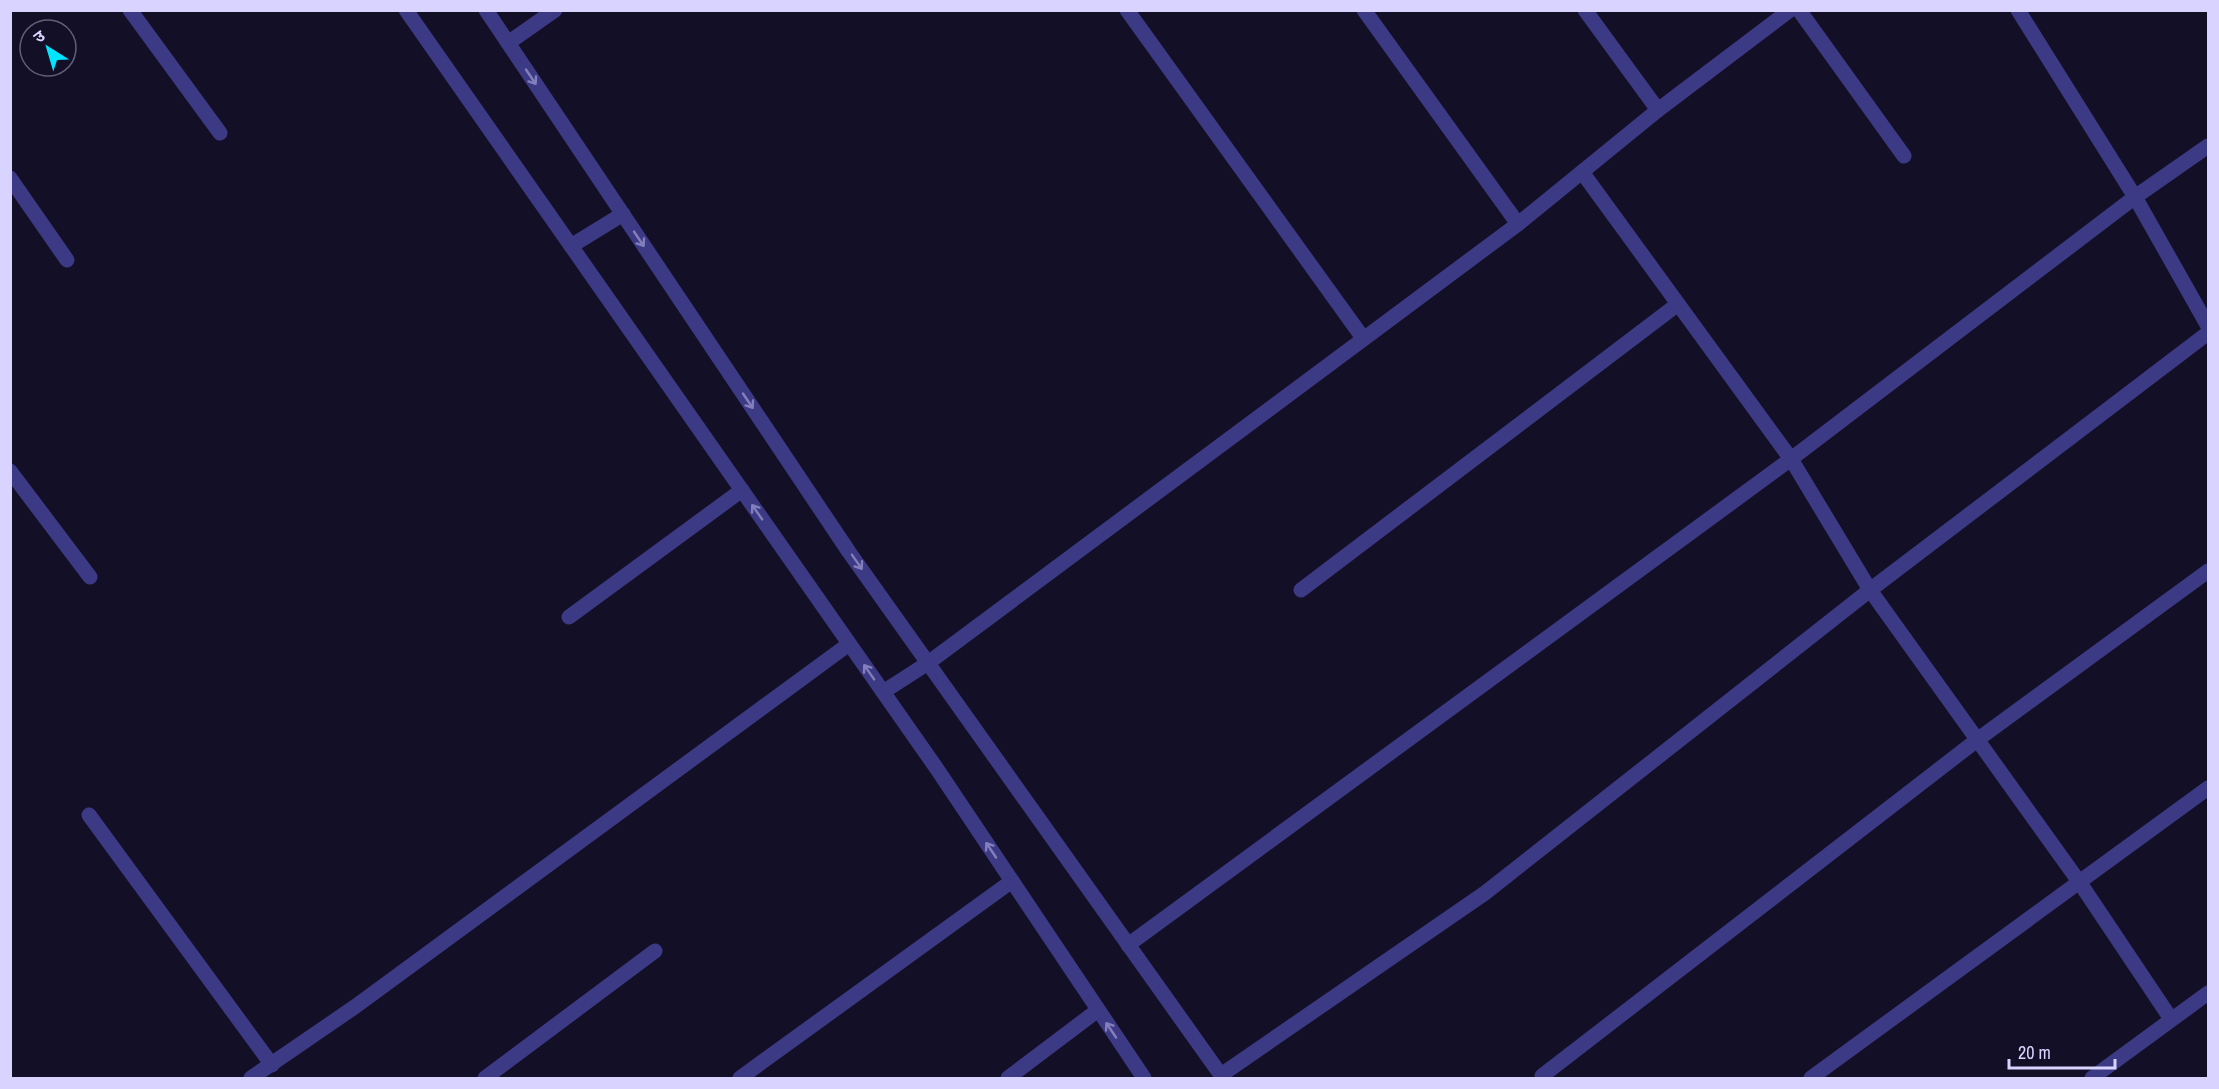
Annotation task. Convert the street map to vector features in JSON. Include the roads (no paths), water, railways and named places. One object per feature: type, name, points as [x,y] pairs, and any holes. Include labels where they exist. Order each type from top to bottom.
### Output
[{"type":"street","points":[[130,10],[220,134]]},
{"type":"street","points":[[406,10],[883,692],[1143,1078]]},
{"type":"street","points":[[486,10],[849,552],[1222,1077],[1485,893],[1870,590],[2208,333]]},
{"type":"street","points":[[508,43],[555,10]]},
{"type":"street","points":[[1126,10],[1363,338]]},
{"type":"street","points":[[1364,10],[1518,224]]},
{"type":"street","points":[[1585,10],[1658,110]]},
{"type":"street","points":[[883,692],[928,663],[1518,224],[1658,110],[1790,10]]},
{"type":"street","points":[[1799,10],[1904,156]]},
{"type":"street","points":[[2018,10],[2135,196],[2208,326]]},
{"type":"street","points":[[1128,945],[1791,459],[2135,196],[2208,146]]},
{"type":"street","points":[[1582,172],[1791,459],[1870,590],[2080,883],[2171,1019]]},
{"type":"street","points":[[10,178],[67,260]]},
{"type":"street","points":[[571,246],[623,214]]},
{"type":"street","points":[[1301,590],[1678,304]]},
{"type":"street","points":[[10,471],[90,577]]},
{"type":"street","points":[[569,617],[742,490]]},
{"type":"street","points":[[1542,1076],[1977,740],[2208,571]]},
{"type":"street","points":[[251,1078],[356,1006],[849,644]]},
{"type":"street","points":[[1811,1078],[2208,788]]},
{"type":"street","points":[[89,815],[272,1065]]},
{"type":"street","points":[[740,1078],[1012,881]]},
{"type":"street","points":[[485,1078],[655,951]]},
{"type":"street","points":[[2092,1078],[2208,993]]},
{"type":"street","points":[[1008,1078],[1098,1010]]}]
